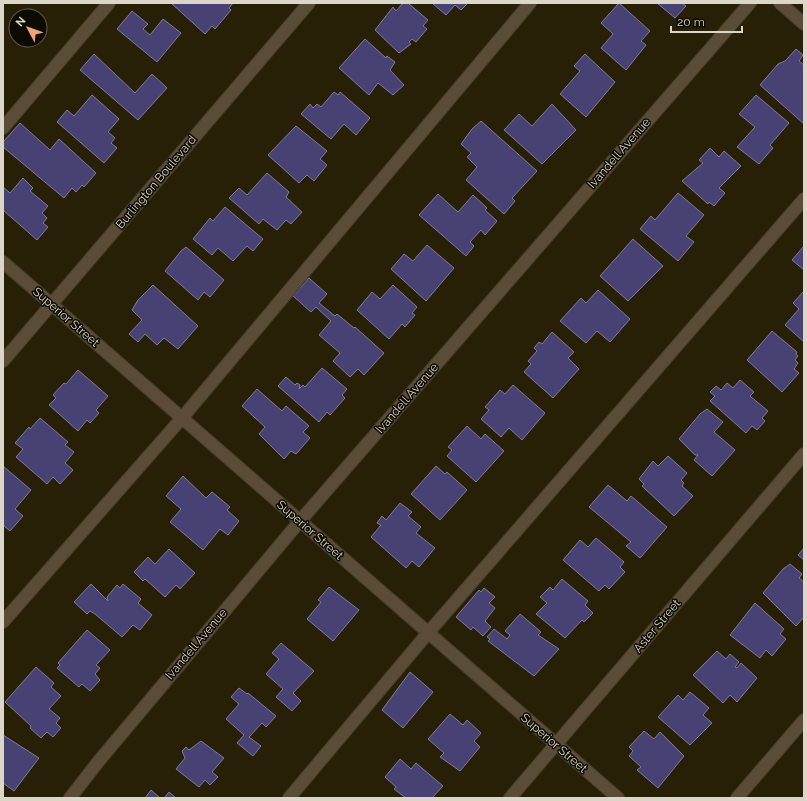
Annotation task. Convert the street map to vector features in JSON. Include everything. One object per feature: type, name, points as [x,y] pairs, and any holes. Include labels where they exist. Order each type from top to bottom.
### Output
[{"type":"street","points":[[3,128],[109,3]]},
{"type":"street","name":"Burlington Boulevard","points":[[3,361],[308,3]]},
{"type":"street","points":[[3,622],[182,418],[530,3]]},
{"type":"street","name":"Ivandell Avenue","points":[[70,798],[98,762],[300,521],[750,3]]},
{"type":"street","points":[[780,3],[804,24]]},
{"type":"street","points":[[289,798],[428,634],[804,199]]},
{"type":"street","name":"Superior Street","points":[[3,262],[428,634],[618,798]]},
{"type":"street","name":"Aster Street","points":[[510,798],[804,454]]},
{"type":"street","points":[[737,798],[804,720]]},
{"type":"building","points":[[171,3],[233,3],[229,8],[231,10],[215,29],[212,26],[205,34]]},
{"type":"building","points":[[403,3],[408,3],[428,20],[423,26],[427,29],[416,42],[412,39],[409,42],[411,44],[399,53],[375,30],[393,7],[396,11]]},
{"type":"building","points":[[432,3],[468,3],[461,10],[455,5],[446,15]]},
{"type":"building","points":[[619,3],[650,31],[641,41],[646,45],[626,70],[601,48],[613,34],[601,23]]},
{"type":"building","points":[[657,3],[682,3],[686,6],[675,18]]},
{"type":"building","points":[[132,11],[148,24],[143,29],[150,35],[163,19],[181,33],[157,62],[117,29]]},
{"type":"building","points":[[365,39],[386,58],[387,56],[395,62],[390,70],[404,85],[393,95],[378,83],[369,95],[339,68]]},
{"type":"building","points":[[796,49],[803,55],[799,61],[804,65],[804,124],[760,85],[778,64],[785,61]]},
{"type":"building","points":[[94,54],[135,93],[152,74],[167,88],[138,120],[80,70]]},
{"type":"building","points":[[585,54],[615,82],[586,117],[560,94],[580,71],[574,66]]},
{"type":"building","points":[[334,92],[338,95],[340,92],[370,118],[356,135],[344,124],[331,139],[301,114],[310,104],[313,108],[317,104],[321,107]]},
{"type":"building","points":[[92,95],[119,119],[108,132],[115,138],[111,143],[117,148],[104,163],[57,122],[67,110],[74,116]]},
{"type":"building","points":[[756,95],[789,123],[770,145],[773,148],[759,164],[737,147],[755,127],[739,114]]},
{"type":"building","points":[[552,104],[576,130],[542,164],[504,130],[519,114],[532,126]]},
{"type":"building","points":[[481,121],[537,171],[512,198],[515,201],[504,214],[466,180],[477,167],[467,157],[471,153],[461,144],[472,129]]},
{"type":"building","points":[[20,123],[50,150],[59,139],[96,173],[84,187],[82,185],[76,192],[72,188],[64,198],[3,147],[3,142]]},
{"type":"building","points":[[296,126],[327,151],[320,159],[327,165],[314,181],[307,175],[299,183],[268,155]]},
{"type":"building","points":[[710,148],[719,157],[724,151],[741,166],[719,188],[725,193],[714,206],[709,202],[708,204],[682,181],[703,163],[699,160]]},
{"type":"building","points":[[267,173],[289,192],[286,197],[302,212],[291,224],[286,220],[277,230],[263,219],[259,224],[229,198],[239,188],[247,195]]},
{"type":"building","points":[[23,178],[33,188],[30,191],[48,206],[42,213],[47,218],[43,223],[48,227],[37,240],[3,210],[3,187],[10,193]]},
{"type":"building","points":[[678,193],[704,215],[686,236],[694,242],[678,261],[640,229],[651,216],[655,220]]},
{"type":"building","points":[[438,194],[458,212],[473,195],[487,208],[485,210],[497,221],[485,235],[481,230],[470,242],[474,246],[466,256],[419,215]]},
{"type":"building","points":[[225,207],[263,239],[253,251],[247,246],[233,261],[218,248],[212,255],[193,239],[210,218],[213,221]]},
{"type":"building","points":[[633,239],[663,266],[628,301],[600,276]]},
{"type":"building","points":[[427,245],[454,268],[426,301],[391,269],[404,254],[413,261]]},
{"type":"building","points":[[804,246],[804,270],[792,260]]},
{"type":"building","points":[[186,247],[224,280],[210,297],[204,292],[198,300],[165,271]]},
{"type":"building","points":[[309,278],[327,294],[319,303],[335,316],[337,314],[354,328],[355,327],[384,353],[364,375],[358,369],[350,377],[333,361],[340,353],[319,335],[331,321],[316,307],[311,312],[293,296]]},
{"type":"building","points":[[153,285],[198,326],[178,349],[164,338],[157,345],[145,334],[138,342],[129,334],[142,320],[132,310],[138,300]]},
{"type":"building","points":[[393,285],[417,307],[412,313],[415,315],[405,327],[402,324],[389,339],[357,310],[372,292],[380,299]]},
{"type":"building","points":[[598,290],[630,319],[610,342],[597,331],[586,343],[560,321],[581,298],[586,303]]},
{"type":"building","points":[[804,291],[804,342],[785,325],[799,309],[793,303]]},
{"type":"building","points":[[772,331],[797,352],[796,354],[798,356],[795,360],[798,363],[794,369],[799,373],[782,392],[747,360]]},
{"type":"building","points":[[552,332],[574,352],[568,358],[579,369],[553,398],[524,372],[531,364],[528,361],[537,351],[534,348],[539,342],[542,344]]},
{"type":"building","points":[[322,368],[347,389],[342,395],[345,398],[330,415],[327,412],[319,422],[278,386],[286,377],[295,385],[297,383],[300,385],[299,389],[303,385],[305,387]]},
{"type":"building","points":[[78,370],[108,396],[96,410],[99,413],[90,423],[87,420],[78,431],[49,405],[56,398],[53,395],[64,383],[66,384]]},
{"type":"building","points":[[740,380],[754,392],[750,396],[768,411],[762,418],[765,421],[757,430],[752,426],[746,433],[710,401],[715,396],[710,392],[716,386],[721,390],[727,383],[733,388]]},
{"type":"building","points":[[513,385],[545,413],[522,440],[509,428],[501,437],[481,419],[489,410],[485,407],[500,390],[505,394]]},
{"type":"building","points":[[257,389],[282,411],[286,406],[309,426],[303,432],[310,438],[296,454],[291,451],[284,459],[259,434],[265,427],[242,406]]},
{"type":"building","points":[[707,409],[723,422],[714,432],[735,450],[712,476],[694,460],[698,455],[695,455],[679,439],[700,414]]},
{"type":"building","points":[[40,418],[68,442],[65,445],[74,452],[65,463],[73,470],[60,484],[53,477],[47,484],[16,457],[23,449],[15,443],[29,427],[30,429]]},
{"type":"building","points":[[467,426],[481,439],[485,434],[504,451],[476,482],[447,456],[452,450],[448,447]]},
{"type":"building","points":[[668,456],[687,473],[681,480],[684,483],[682,486],[693,496],[674,516],[642,486],[644,484],[639,479],[653,461],[658,466]]},
{"type":"building","points":[[3,466],[31,490],[15,509],[23,516],[10,531],[3,525]]},
{"type":"building","points":[[436,466],[445,474],[447,472],[467,490],[440,520],[411,494]]},
{"type":"building","points":[[183,476],[206,498],[212,492],[230,507],[227,510],[239,521],[228,535],[220,529],[203,550],[170,522],[181,509],[166,496]]},
{"type":"building","points":[[608,485],[627,501],[631,496],[667,527],[640,558],[626,546],[631,542],[589,507]]},
{"type":"building","points":[[400,503],[412,512],[408,516],[421,527],[416,533],[435,548],[419,567],[412,561],[406,568],[371,537],[381,525],[377,523],[382,516],[386,520]]},
{"type":"building","points":[[596,538],[624,562],[620,567],[625,572],[609,589],[605,585],[599,591],[563,560],[580,540],[588,547]]},
{"type":"building","points":[[804,548],[804,560],[798,555]]},
{"type":"building","points":[[169,549],[195,573],[180,589],[176,585],[165,597],[145,579],[143,581],[134,572],[148,557],[155,564]]},
{"type":"building","points":[[790,564],[802,574],[799,578],[804,582],[804,617],[796,626],[763,593],[783,569]]},
{"type":"building","points":[[562,579],[588,601],[585,605],[593,613],[584,622],[582,620],[565,638],[536,614],[547,603],[540,597],[550,587],[553,590]]},
{"type":"building","points":[[91,584],[108,601],[107,597],[117,585],[120,588],[123,584],[141,599],[138,603],[152,615],[140,630],[133,625],[122,637],[95,614],[90,611],[87,614],[74,602]]},
{"type":"building","points":[[329,587],[359,610],[333,641],[307,619],[321,602],[318,600]]},
{"type":"building","points":[[484,588],[495,597],[489,603],[495,608],[485,621],[491,627],[483,636],[473,627],[471,630],[456,617],[479,590],[481,592]]},
{"type":"building","points":[[755,603],[784,629],[780,634],[786,639],[772,656],[766,650],[760,658],[730,635]]},
{"type":"building","points":[[520,614],[541,632],[538,635],[559,649],[534,676],[488,641],[490,639],[487,637],[494,629],[507,639],[510,635],[505,631]]},
{"type":"building","points":[[87,630],[110,650],[96,665],[100,668],[95,674],[100,680],[90,691],[82,684],[79,687],[57,668],[60,665],[58,663]]},
{"type":"building","points":[[281,643],[314,671],[293,693],[301,701],[292,711],[276,697],[283,689],[266,674],[279,659],[272,653]]},
{"type":"building","points":[[717,651],[726,659],[730,654],[739,662],[735,667],[737,668],[741,663],[757,678],[737,702],[730,695],[723,703],[693,675]]},
{"type":"building","points":[[36,667],[54,683],[51,687],[61,696],[49,709],[60,718],[56,723],[61,728],[53,737],[47,732],[41,738],[30,728],[31,726],[5,702]]},
{"type":"building","points":[[410,672],[433,692],[403,728],[382,710]]},
{"type":"building","points":[[239,688],[247,694],[248,693],[276,716],[266,727],[262,723],[249,737],[261,746],[253,756],[237,743],[244,735],[226,719],[239,704],[231,697]]},
{"type":"building","points":[[690,692],[709,708],[703,715],[712,723],[690,745],[658,717],[678,695],[683,700]]},
{"type":"building","points":[[450,714],[463,725],[467,720],[481,733],[474,741],[480,747],[460,771],[440,757],[444,753],[428,739]]},
{"type":"building","points":[[644,731],[654,739],[660,732],[684,756],[658,788],[637,770],[641,767],[629,756],[633,751],[629,747]]},
{"type":"building","points":[[3,735],[39,758],[14,791],[3,783]]},
{"type":"building","points":[[201,741],[224,758],[212,772],[218,777],[210,785],[205,780],[199,787],[176,769],[185,758],[182,751],[186,747],[189,750]]},
{"type":"building","points":[[400,759],[411,769],[416,763],[443,786],[432,798],[406,798],[394,789],[396,787],[385,777]]},
{"type":"building","points":[[151,790],[160,798],[145,798]]},
{"type":"building","points":[[169,792],[176,798],[164,798]]}]
